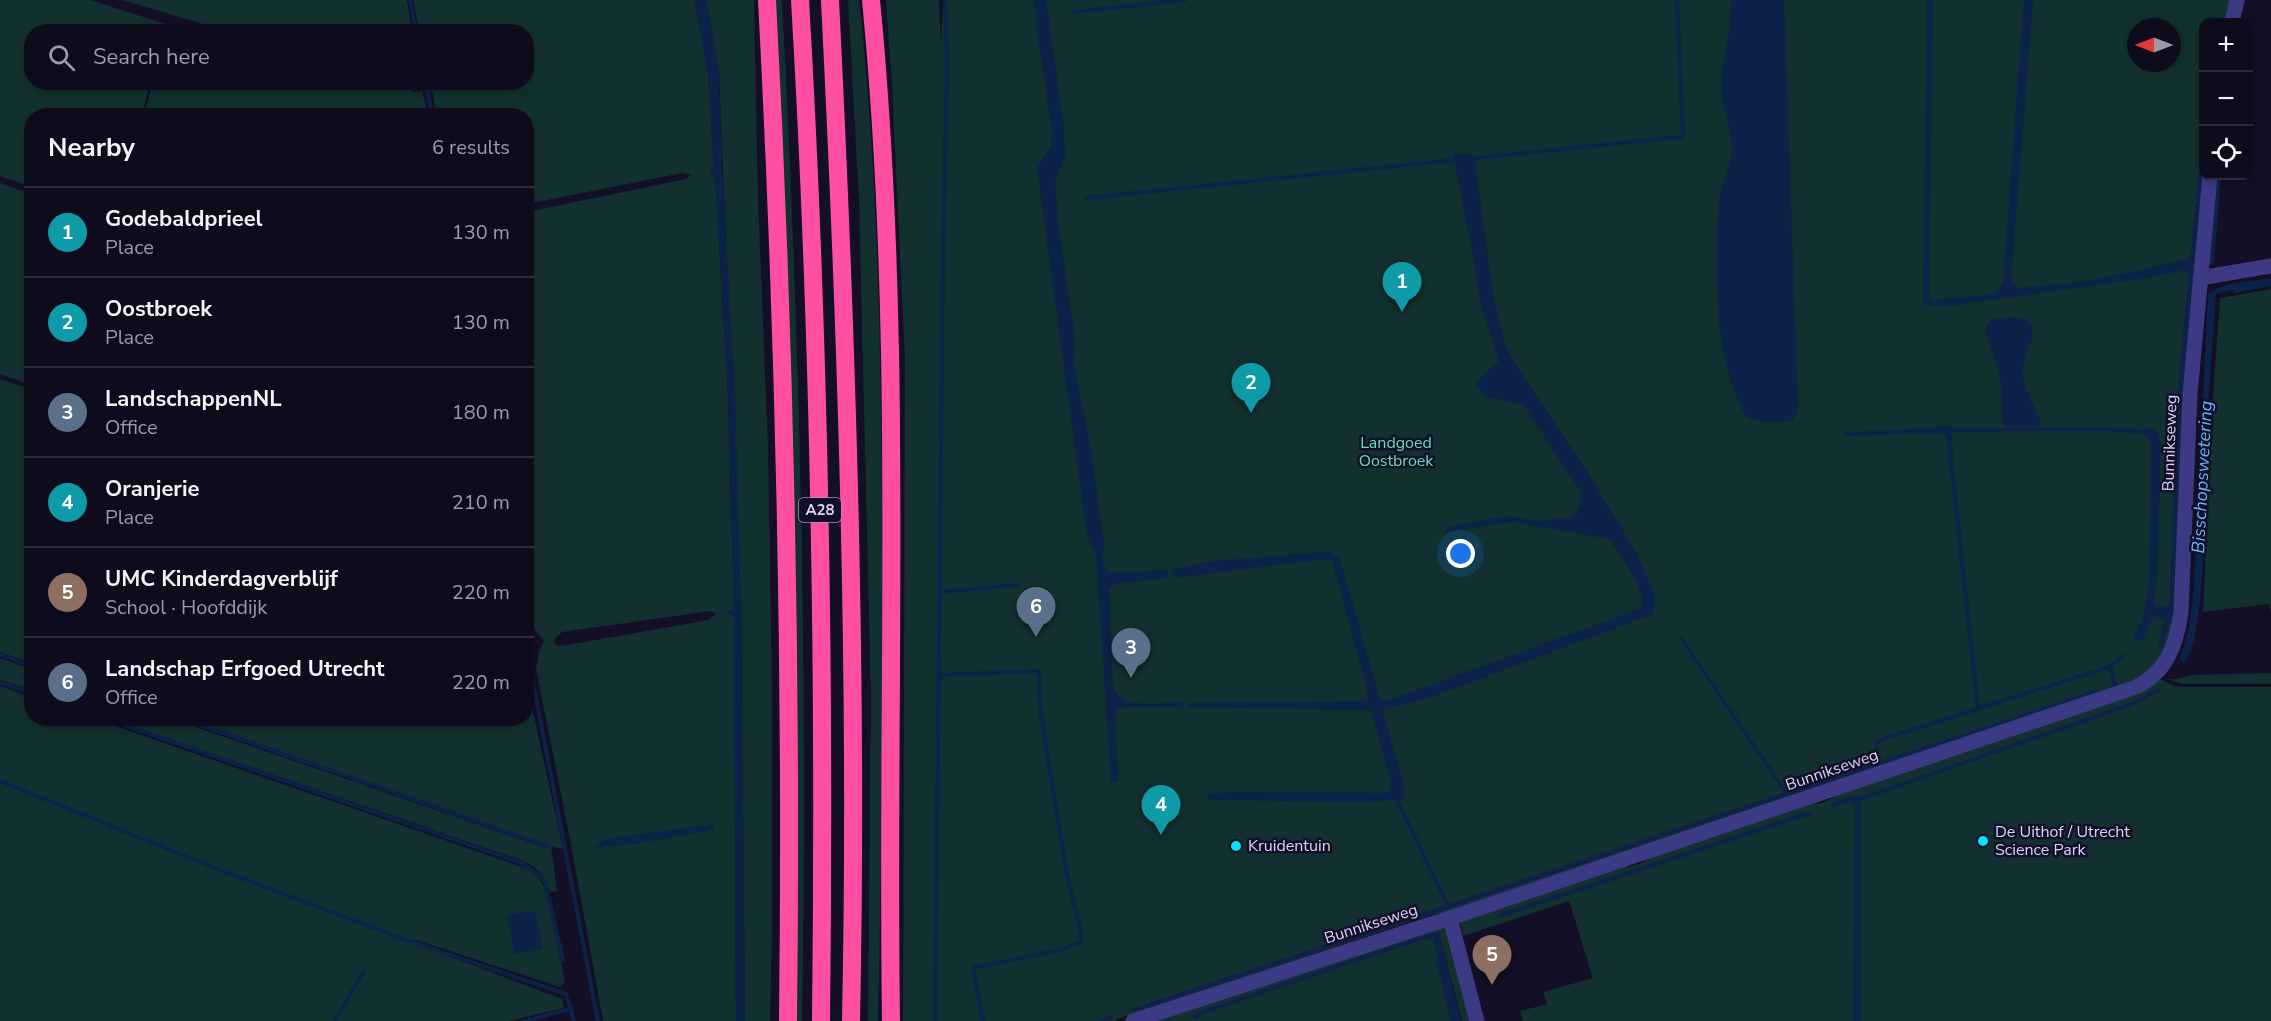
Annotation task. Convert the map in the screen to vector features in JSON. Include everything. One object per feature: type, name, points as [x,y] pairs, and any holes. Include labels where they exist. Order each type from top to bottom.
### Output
[{"type":"highway","name":"A28","points":[[767,0],[784,367],[789,628],[788,1021]]},
{"type":"highway","name":"A28","points":[[800,0],[810,172],[821,545],[823,846],[820,1021]]},
{"type":"highway","name":"A28","points":[[830,0],[844,306],[850,526],[853,715],[851,1021]]},
{"type":"highway","points":[[871,0],[879,93],[889,290],[892,453],[891,1021]]},
{"type":"highway","points":[[886,1021],[890,923]]},
{"type":"street","points":[[2233,18],[2237,0]]},
{"type":"street","name":"Bunnikseweg","points":[[1133,1021],[1450,918],[2136,687],[2155,675],[2164,666],[2173,648],[2181,613],[2190,394],[2210,180]]},
{"type":"street","points":[[2200,278],[2271,266]]},
{"type":"street","points":[[1450,918],[1477,1021]]},
{"type":"green space","points":[[0,0],[91,0],[165,24],[24,24],[24,90],[148,90],[144,108],[24,108],[24,185],[0,176]]},
{"type":"green space","points":[[122,0],[407,0],[411,24],[203,24]]},
{"type":"green space","points":[[413,0],[695,0],[708,74],[714,167],[709,171],[715,175],[728,394],[734,609],[726,613],[734,616],[736,1021],[603,1021],[536,669],[539,651],[544,641],[534,627],[534,211],[686,179],[691,175],[682,173],[534,203],[534,108],[436,108],[431,90],[534,90],[534,24],[418,24]],"holes":[[[711,611],[716,614],[708,620],[562,646],[556,645],[554,640],[562,632]],[[636,836],[669,836],[634,844],[607,839]]]},
{"type":"green space","points":[[706,0],[754,0],[758,199],[768,446],[772,690],[770,1021],[745,1021],[741,610],[719,75]]},
{"type":"green space","points":[[771,0],[782,0],[798,383],[804,765],[802,1021],[794,1021]]},
{"type":"green space","points":[[848,0],[859,0],[870,129],[879,323],[882,644],[878,1021],[868,1021],[871,698],[859,200]]},
{"type":"green space","name":"Landgoed Oostbroek","points":[[886,0],[939,0],[941,45],[943,0],[2232,0],[2229,18],[2199,18],[2199,180],[2204,180],[2175,619],[2161,661],[2144,679],[1458,911],[1434,914],[1116,1021],[903,1021],[905,359]],"holes":[[[939,689],[938,784],[936,723]]]},
{"type":"green space","points":[[151,90],[414,90],[411,92],[422,91],[426,108],[146,108]]},
{"type":"green space","points":[[0,183],[24,192],[24,383],[0,374]]},
{"type":"green space","points":[[2271,289],[2271,612],[2269,604],[2203,612],[2220,298]]},
{"type":"green space","points":[[0,379],[24,387],[24,661],[0,652]]},
{"type":"green space","points":[[0,658],[24,667],[24,688],[0,680]]},
{"type":"green space","points":[[2271,673],[2271,684],[2182,684],[2168,679],[2192,675]]},
{"type":"green space","name":"De Uithof / Utrecht Science Park","points":[[2159,679],[2174,686],[2183,687],[2271,687],[2271,1021],[1523,1021],[1520,1011],[1547,1004],[1543,992],[1593,978],[1569,901],[1463,936],[1460,920],[1622,867],[1639,864],[1653,856],[1811,802],[1818,804],[1825,802],[1839,793]]},
{"type":"green space","points":[[0,686],[24,695],[24,726],[115,726],[528,869],[538,876],[547,893],[565,982],[560,987],[416,940],[409,941],[562,999],[564,1008],[509,1021],[336,1021],[367,965],[333,1021],[0,1021]]},
{"type":"green space","points":[[534,716],[563,849],[551,846],[557,891],[550,892],[540,872],[521,860],[132,726],[193,726],[546,848],[549,845],[208,726],[534,726]]},
{"type":"green space","points":[[1440,926],[1446,928],[1472,1021],[1462,1021],[1438,930],[1434,941],[1439,960],[1436,960],[1454,1021],[1145,1021],[1181,1013],[1192,1007]]},
{"type":"water","points":[[695,0],[706,0],[719,75],[722,171],[735,394],[741,610],[745,1021],[736,1021],[734,616],[726,613],[734,609],[728,394],[715,175],[709,171],[714,166],[708,74]]},
{"type":"water","points":[[1033,0],[1046,0],[1064,129],[1065,157],[1055,180],[1058,221],[1075,338],[1074,366],[1090,443],[1104,542],[1102,561],[1107,571],[1111,573],[1167,570],[1168,578],[1114,584],[1109,588],[1113,688],[1118,695],[1134,703],[1183,702],[1183,707],[1126,707],[1115,710],[1118,781],[1116,783],[1111,781],[1096,554],[1087,537],[1037,168],[1051,146],[1052,131]]},
{"type":"water","points":[[1731,0],[1784,0],[1798,410],[1792,421],[1762,422],[1746,417],[1730,378],[1721,337],[1717,295],[1717,223],[1720,193],[1732,150],[1722,95]]},
{"type":"water","points":[[1927,0],[1933,0],[1929,296],[1931,300],[1989,295],[1997,291],[2003,283],[2024,0],[2033,0],[2011,281],[2016,288],[2084,282],[2190,259],[2199,170],[2199,180],[2204,180],[2182,404],[2174,610],[2162,647],[2157,645],[2164,622],[2162,618],[2153,616],[2143,639],[2140,641],[2134,639],[2145,612],[2149,579],[2151,447],[2149,438],[2145,435],[2145,427],[2157,431],[2161,444],[2157,578],[2154,600],[2155,606],[2166,607],[2170,601],[2176,405],[2189,272],[2184,270],[2154,277],[1956,305],[1929,306],[1923,303]]},
{"type":"water","points":[[1453,153],[1474,155],[1493,293],[1505,345],[1588,473],[1637,554],[1655,596],[1653,614],[1431,697],[1384,710],[1404,784],[1403,799],[1370,802],[1208,800],[1207,794],[1235,792],[1387,793],[1391,782],[1371,710],[1188,707],[1188,703],[1367,701],[1367,689],[1332,560],[1323,559],[1174,578],[1172,569],[1215,561],[1315,553],[1329,552],[1339,557],[1380,699],[1389,700],[1642,608],[1636,582],[1609,539],[1513,522],[1443,532],[1451,526],[1508,516],[1541,521],[1574,517],[1580,506],[1581,492],[1525,407],[1521,404],[1485,397],[1475,384],[1499,361],[1478,294],[1477,277]]},
{"type":"water","points":[[2217,180],[2221,180],[2214,263],[2211,265],[2208,263]]},
{"type":"water","name":"Bisschopswetering","points":[[2271,278],[2271,286],[2236,293],[2232,290],[2216,294],[2207,427],[2201,589],[2192,648],[2184,663],[2180,659],[2189,628],[2194,588],[2208,294],[2230,284]]},
{"type":"water","points":[[2019,318],[2031,324],[2033,333],[2023,365],[2023,373],[2026,388],[2041,426],[2005,426],[2003,422],[2000,382],[1985,330],[1990,320]]},
{"type":"water","points":[[1946,426],[1951,428],[1954,473],[1950,473],[1946,434],[1900,433],[1899,430]]},
{"type":"water","points":[[1858,795],[1861,803],[1861,1021],[1853,1021],[1855,805],[1850,803],[1833,808],[1831,803]]},
{"type":"water","points":[[713,824],[711,830],[634,844],[595,847],[607,839]]},
{"type":"water","points":[[535,911],[543,949],[514,954],[507,914]]},
{"type":"water","points":[[1438,929],[1461,1021],[1451,1021],[1436,960],[1439,959],[1434,941]]},
{"type":"waterway","points":[[410,0],[414,24]]},
{"type":"waterway","points":[[935,1021],[947,63],[945,0]]},
{"type":"waterway","points":[[1073,12],[1185,0]]},
{"type":"waterway","points":[[1475,158],[1683,135],[1677,0]]},
{"type":"waterway","points":[[427,90],[431,108]]},
{"type":"waterway","points":[[1087,198],[1455,160]]},
{"type":"waterway","points":[[1948,430],[2104,429],[2149,432]]},
{"type":"waterway","points":[[1846,434],[1903,432]]},
{"type":"waterway","points":[[1952,470],[1978,708]]},
{"type":"waterway","points":[[940,592],[1018,585]]},
{"type":"waterway","points":[[1681,638],[1787,795]]},
{"type":"waterway","points":[[0,655],[24,663]]},
{"type":"waterway","points":[[1878,765],[1876,745],[1880,740],[2109,667],[2124,656]]},
{"type":"waterway","points":[[939,675],[1039,671],[1040,707],[1066,871],[1081,932],[1081,942],[1063,949],[973,968],[983,1021]]},
{"type":"waterway","points":[[2111,671],[2116,686],[2112,687]]},
{"type":"waterway","points":[[0,683],[24,690]]},
{"type":"waterway","points":[[534,688],[598,1021]]},
{"type":"waterway","points":[[1855,799],[2132,704],[2158,690]]},
{"type":"waterway","points":[[1134,1010],[2096,692]]},
{"type":"waterway","points":[[127,726],[521,863],[545,882],[563,960]]},
{"type":"waterway","points":[[203,726],[547,846]]},
{"type":"waterway","points":[[0,781],[220,870],[395,936],[566,994],[574,1021]]},
{"type":"waterway","points":[[1397,800],[1449,908]]},
{"type":"waterway","points":[[1499,916],[1810,813]]},
{"type":"waterway","points":[[1195,1017],[1203,1012],[1426,937],[1439,935]]},
{"type":"waterway","points":[[335,1021],[363,972]]},
{"type":"waterway","points":[[524,1021],[571,1009]]},
{"type":"waterway","points":[[1102,1021],[1111,1018]]},
{"type":"place","name":"Godebaldprieel","points":[[1402,312]]},
{"type":"place","name":"Oostbroek","points":[[1251,413]]},
{"type":"place","name":"Landschap Erfgoed Utrecht","points":[[1036,637]]},
{"type":"place","name":"LandschappenNL","points":[[1131,678]]},
{"type":"place","name":"Oranjerie","points":[[1161,835]]},
{"type":"place","name":"De Uithof / Utrecht Science Park","points":[[1983,841]]},
{"type":"place","name":"Kruidentuin","points":[[1236,846]]},
{"type":"place","name":"UMC Kinderdagverblijf","points":[[1492,985]]}]
